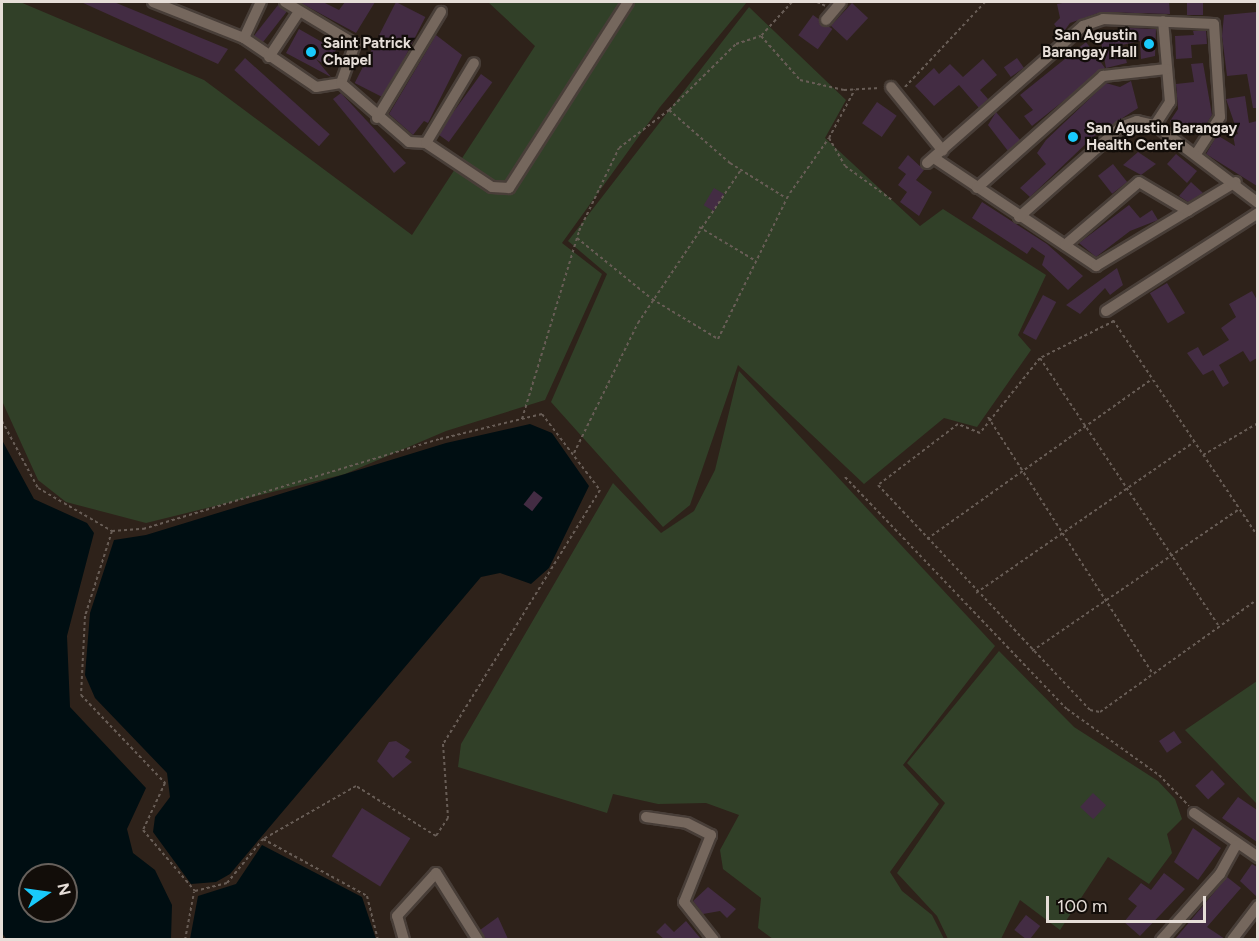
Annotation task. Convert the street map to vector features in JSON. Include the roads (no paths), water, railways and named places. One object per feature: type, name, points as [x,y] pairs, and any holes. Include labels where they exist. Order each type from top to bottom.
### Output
[{"type":"street","points":[[153,2],[244,38],[316,87],[341,83]]},
{"type":"street","points":[[244,38],[261,2]]},
{"type":"street","points":[[285,2],[298,13],[355,44],[341,83]]},
{"type":"street","points":[[341,83],[377,118],[409,142],[426,142],[492,187],[509,188],[628,2]]},
{"type":"street","points":[[826,20],[841,2]]},
{"type":"street","points":[[377,118],[441,12]]},
{"type":"street","points":[[269,57],[298,13]]},
{"type":"street","points":[[935,157],[1083,26],[1103,20],[1214,24],[1220,117],[1196,154]]},
{"type":"street","points":[[1155,125],[1170,102],[1163,21]]},
{"type":"street","points":[[426,142],[474,63]]},
{"type":"street","points":[[977,188],[1103,76],[1167,69]]},
{"type":"street","points":[[894,91],[935,157],[1019,217],[1101,265],[1236,182]]},
{"type":"street","points":[[1019,217],[1122,127],[1137,121],[1155,125],[1236,182],[1257,203]]},
{"type":"street","points":[[1065,245],[1139,182],[1188,212]]},
{"type":"street","points":[[1106,311],[1257,213]]},
{"type":"street","points":[[1194,813],[1236,845],[1257,857]]},
{"type":"street","points":[[646,817],[687,823],[711,835],[684,902],[714,939]]},
{"type":"street","points":[[1161,939],[1220,874],[1236,845]]},
{"type":"street","points":[[404,939],[397,916],[436,873],[478,939]]},
{"type":"street","points":[[1232,939],[1257,906]]},
{"type":"place","name":"San Agustin Barangay Hall","points":[[1149,44]]},
{"type":"place","name":"Saint Patrick Chapel","points":[[311,52]]},
{"type":"place","name":"San Agustin Barangay Health Center","points":[[1073,137]]}]
